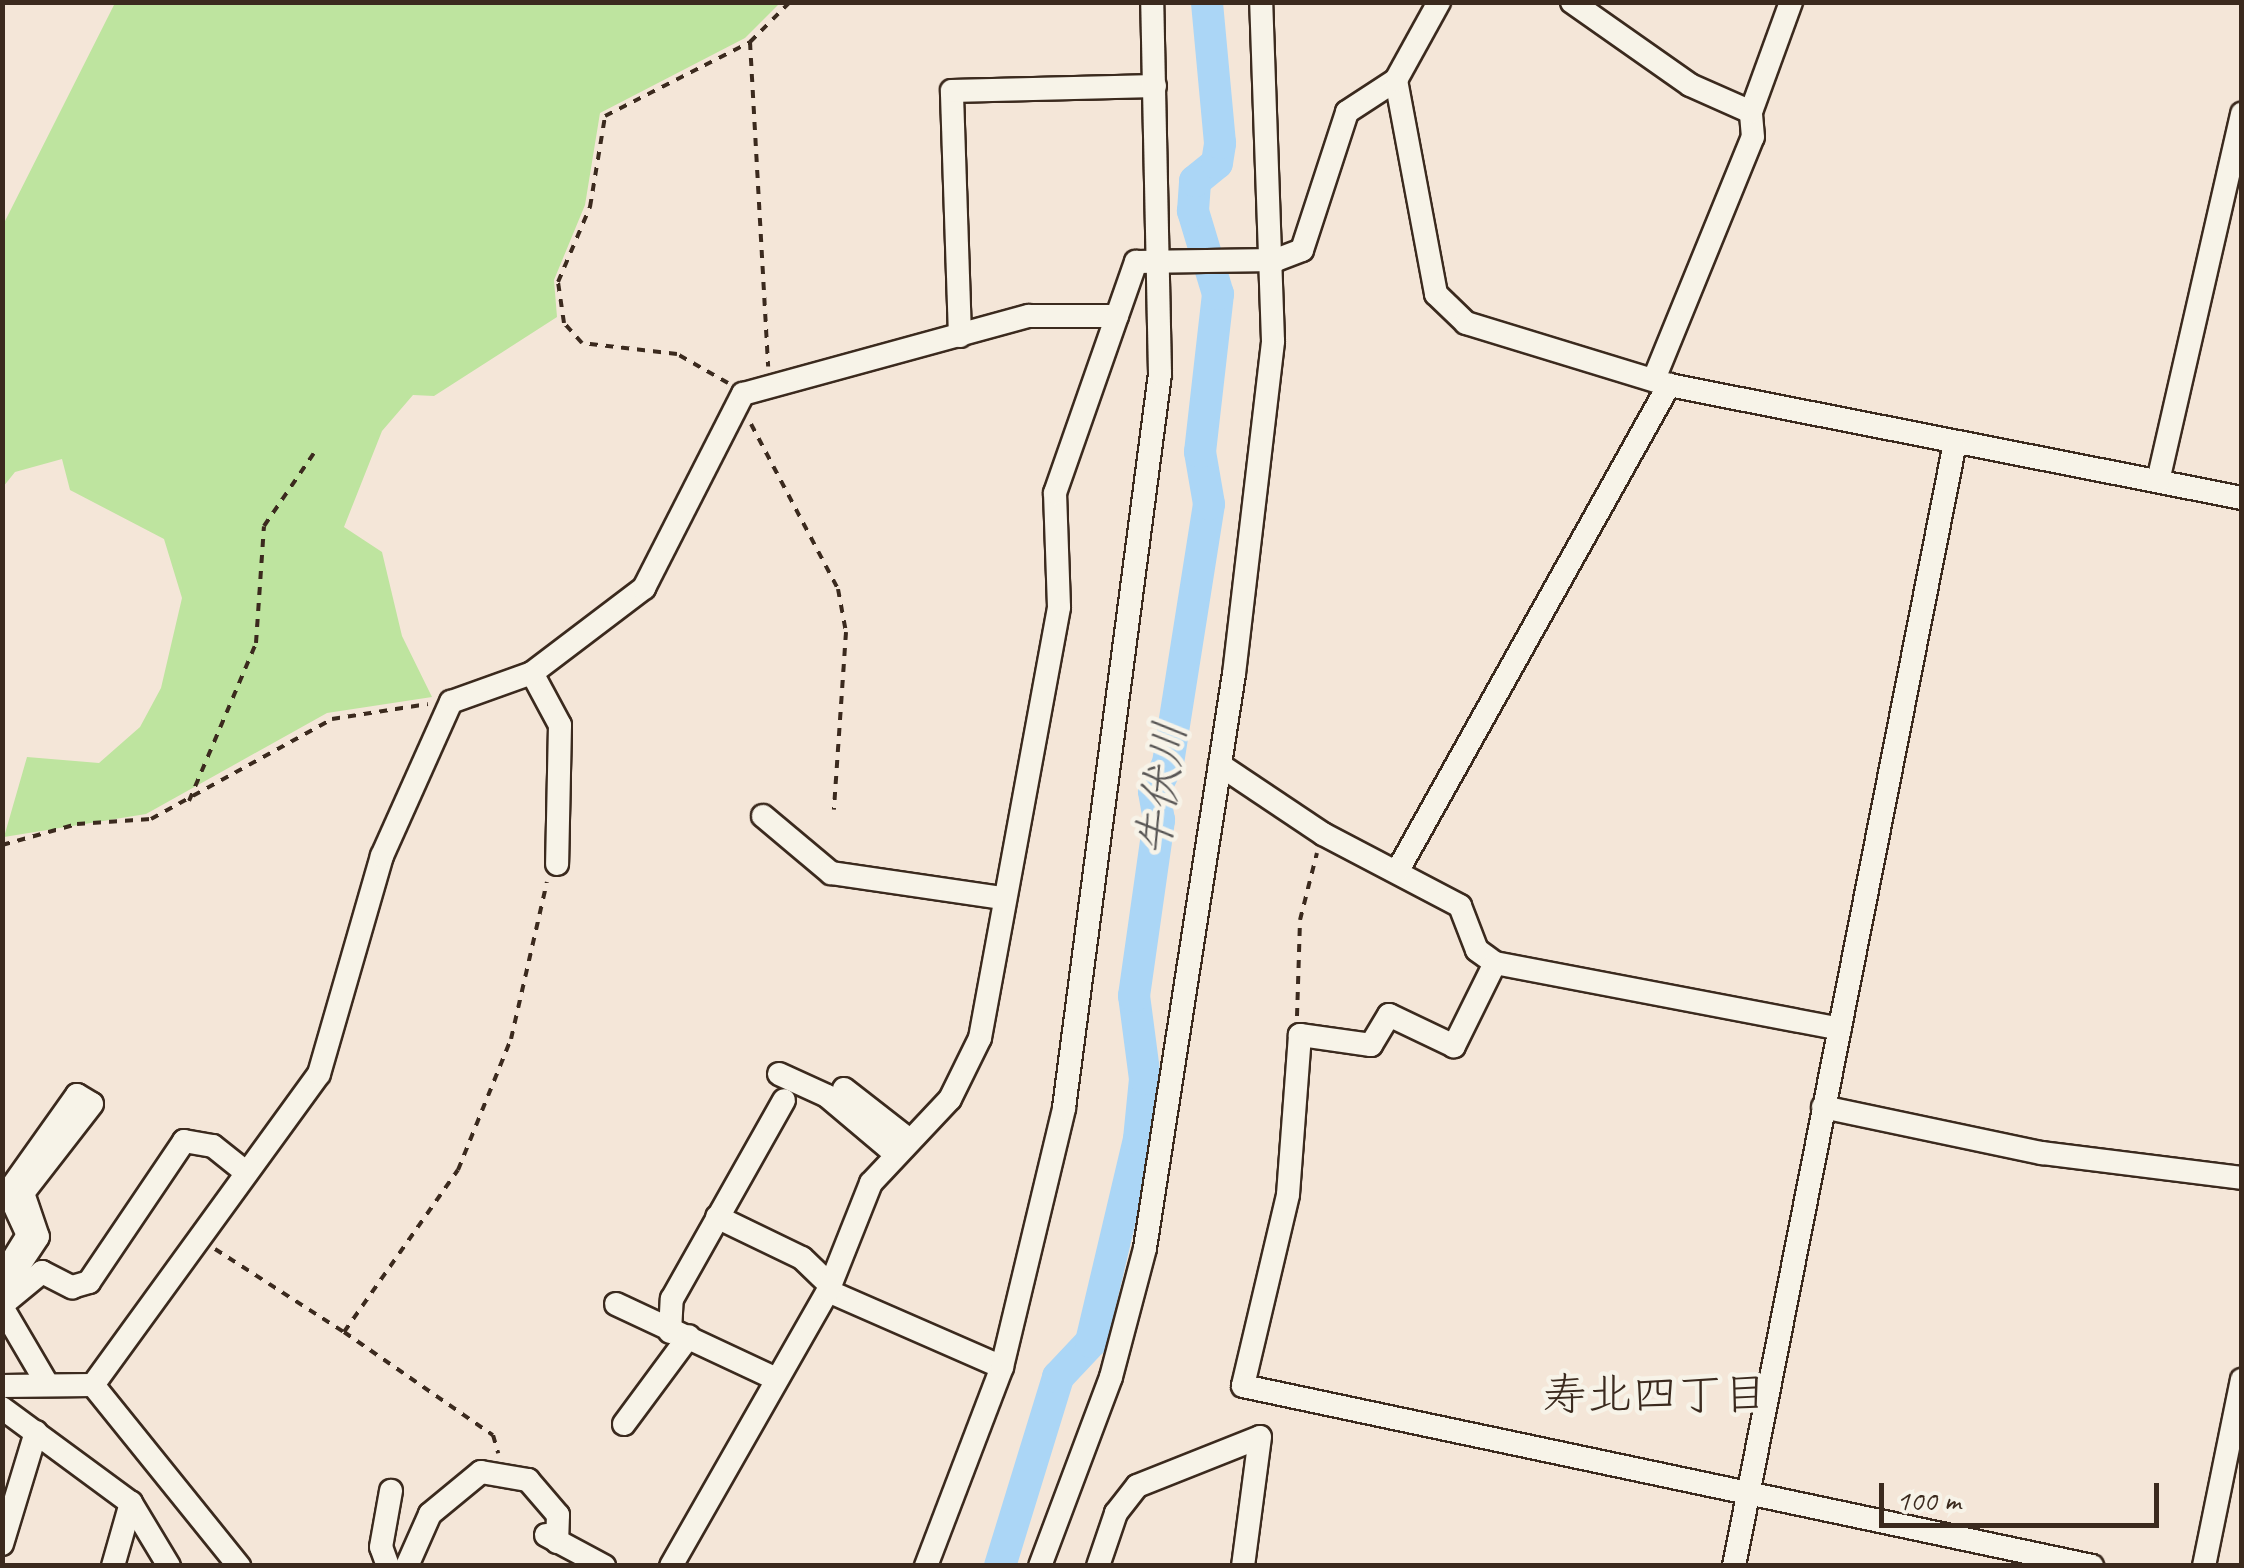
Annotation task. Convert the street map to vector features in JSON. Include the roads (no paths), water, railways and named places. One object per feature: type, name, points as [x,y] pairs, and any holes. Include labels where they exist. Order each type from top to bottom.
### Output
[{"type":"street","points":[[926,1566],[1002,1367],[1064,1108],[1144,522],[1170,258],[1152,2]]},
{"type":"street","points":[[1040,1566],[1111,1377],[1145,1248],[1220,766],[1268,259],[1260,2]]},
{"type":"street","points":[[672,1566],[828,1287],[899,1145],[967,1073],[1059,607],[1054,493],[1136,262],[1170,258],[1268,259],[1302,250],[1348,112],[1396,80],[1439,2]]},
{"type":"street","points":[[1572,2],[1599,9],[1612,37],[1752,112]]},
{"type":"street","points":[[1398,870],[1662,382],[1753,136],[1752,112],[1791,2]]},
{"type":"street","points":[[1396,80],[1436,294],[1449,313],[1662,382],[1954,448],[2242,498]]},
{"type":"street","points":[[960,336],[952,91],[1155,86]]},
{"type":"street","points":[[2158,482],[2242,113]]},
{"type":"street","points":[[93,1385],[330,1054],[382,856],[451,702],[532,673],[644,588],[687,492],[742,402],[769,382],[1029,316],[1117,316]]},
{"type":"street","points":[[1734,1566],[1954,448]]},
{"type":"street","points":[[532,673],[560,725],[557,864]]},
{"type":"street","points":[[1220,766],[1323,834],[1398,870],[1460,906],[1477,950],[1495,963],[1840,1029]]},
{"type":"street","points":[[763,816],[831,873],[1002,898]]},
{"type":"street","points":[[1495,963],[1454,1046],[1389,1015],[1371,1045],[1300,1036],[1288,1195],[1243,1386],[2092,1566]]},
{"type":"street","points":[[779,1074],[827,1096],[899,1145]]},
{"type":"street","points":[[844,1088],[899,1145]]},
{"type":"street","points":[[2,1277],[28,1235],[8,1192],[78,1094],[92,1104],[23,1193],[38,1237],[2,1290]]},
{"type":"street","points":[[624,1424],[680,1334],[672,1300],[784,1100]]},
{"type":"street","points":[[1823,1108],[2042,1153],[2242,1178]]},
{"type":"street","points":[[46,1382],[2,1306],[42,1272],[72,1286],[88,1282],[184,1141],[212,1146],[246,1173]]},
{"type":"street","points":[[718,1217],[802,1258],[828,1287],[1002,1367]]},
{"type":"street","points":[[616,1304],[776,1379]]},
{"type":"street","points":[[2204,1566],[2242,1380]]},
{"type":"street","points":[[2,1386],[46,1382],[93,1385],[238,1566]]},
{"type":"street","points":[[2,1408],[130,1502],[169,1566]]},
{"type":"street","points":[[2,1544],[36,1432]]},
{"type":"street","points":[[1098,1566],[1116,1513],[1137,1486],[1260,1437],[1243,1566]]},
{"type":"street","points":[[407,1566],[449,1491],[498,1470],[528,1480],[558,1515],[550,1537],[604,1566]]},
{"type":"street","points":[[388,1566],[380,1547],[390,1490]]},
{"type":"street","points":[[112,1566],[130,1502]]},
{"type":"waterway","name":"牛伏川","points":[[1000,1566],[1058,1377],[1091,1342],[1139,1139],[1145,1079],[1134,996],[1159,820],[1154,791],[1168,763],[1209,504],[1200,452],[1218,294],[1193,211],[1195,181],[1217,163],[1220,143],[1207,2]]},
{"type":"district","name":"寿北四丁目","points":[[1655,1395]]}]
